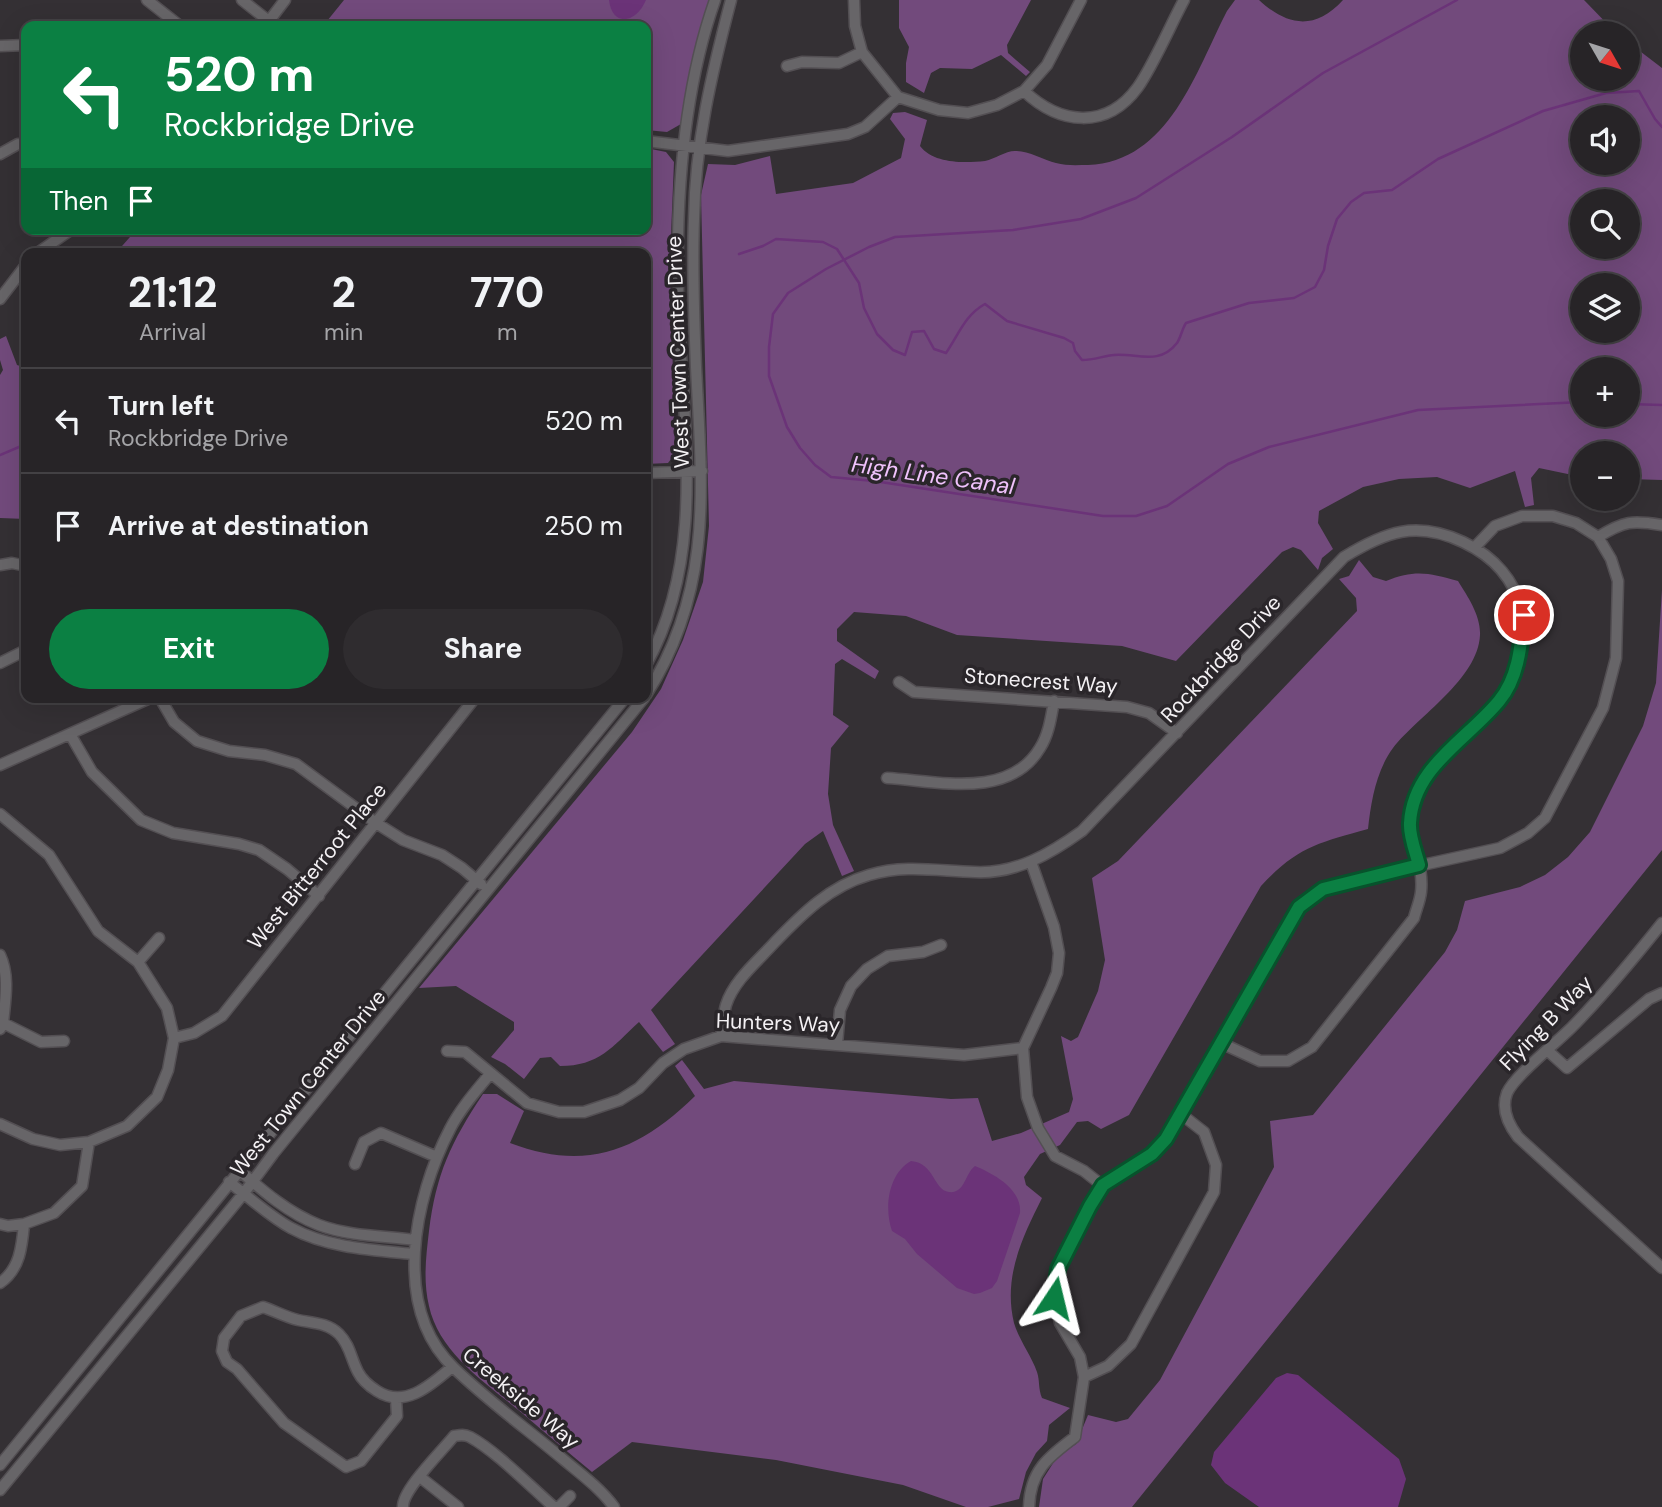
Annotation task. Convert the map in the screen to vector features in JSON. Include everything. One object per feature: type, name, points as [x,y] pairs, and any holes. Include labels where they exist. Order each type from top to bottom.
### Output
[{"type":"street","points":[[147,0],[174,21]]},
{"type":"street","points":[[242,0],[266,21]]},
{"type":"street","points":[[272,21],[285,0]]},
{"type":"street","name":"West Town Center Drive","points":[[651,653],[666,617],[679,571],[686,518],[678,216],[695,77],[715,0]]},
{"type":"street","name":"West Town Center Drive","points":[[651,686],[669,653],[691,590],[700,538],[702,471],[693,253],[694,200],[699,147],[711,76],[731,0]]},
{"type":"street","points":[[854,0],[855,26],[862,52],[898,97],[939,110],[968,113],[997,105],[1024,91],[1047,65],[1082,0]]},
{"type":"street","points":[[1024,91],[1040,106],[1063,117],[1088,118],[1108,113],[1138,88],[1184,0]]},
{"type":"street","points":[[0,46],[21,45]]},
{"type":"street","points":[[787,66],[802,62],[839,63],[862,52]]},
{"type":"street","points":[[651,142],[728,151],[848,134],[865,127],[898,97]]},
{"type":"street","points":[[0,154],[18,144]]},
{"type":"street","points":[[45,248],[63,235]]},
{"type":"street","points":[[0,299],[21,272]]},
{"type":"street","points":[[651,473],[702,471]]},
{"type":"street","points":[[1029,1507],[1032,1484],[1042,1464],[1075,1437],[1084,1377],[1080,1357],[1060,1323],[1054,1298],[1058,1269],[1103,1185],[1152,1154],[1166,1139],[1299,907],[1323,889],[1500,848],[1528,833],[1545,818],[1603,708],[1616,658],[1618,581],[1611,559],[1598,537],[1576,523],[1553,516],[1522,516],[1495,526],[1475,547]]},
{"type":"street","points":[[1598,537],[1619,523],[1636,520],[1662,525]]},
{"type":"street","name":"Rockbridge Drive","points":[[721,1036],[726,1004],[744,976],[799,917],[838,888],[869,875],[904,868],[978,872],[1009,869],[1031,862],[1060,847],[1082,831],[1344,557],[1375,538],[1408,529],[1452,537],[1475,547],[1500,568],[1514,585],[1524,615],[1520,651],[1514,674],[1500,700],[1436,763],[1416,793],[1410,825],[1419,865],[1421,892],[1414,918],[1312,1046],[1288,1061],[1260,1061],[1221,1043]]},
{"type":"street","points":[[0,565],[21,565]]},
{"type":"street","points":[[0,663],[21,652]]},
{"type":"street","name":"Stonecrest Way","points":[[899,682],[914,692],[1128,707],[1149,713],[1177,733]]},
{"type":"street","points":[[887,778],[979,784],[1010,775],[1024,766],[1039,750],[1049,730],[1054,701]]},
{"type":"street","points":[[0,765],[139,703]]},
{"type":"street","points":[[163,703],[174,722],[197,741],[229,751],[265,755],[296,764],[376,823],[427,851],[442,855],[488,891]]},
{"type":"street","name":"West Bitterroot Place","points":[[174,1038],[194,1033],[222,1016],[471,703]]},
{"type":"street","name":"West Town Center Drive","points":[[0,1465],[621,703]]},
{"type":"street","name":"West Town Center Drive","points":[[0,1490],[640,703]]},
{"type":"street","points":[[70,734],[92,772],[141,820],[173,833],[259,850],[319,896]]},
{"type":"street","points":[[0,814],[49,855],[97,931],[138,962],[167,1009],[174,1038],[169,1070],[157,1097],[127,1126],[89,1142],[60,1145],[33,1139],[0,1124]]},
{"type":"street","points":[[1031,862],[1054,927],[1059,953],[1051,988],[1023,1048],[1027,1097],[1042,1136],[1055,1156],[1084,1171],[1103,1185]]},
{"type":"street","name":"Flying B Way","points":[[1662,923],[1597,1001],[1508,1090],[1505,1109],[1510,1126],[1518,1137],[1662,1268]]},
{"type":"street","points":[[138,962],[159,938]]},
{"type":"street","points":[[837,1044],[840,1010],[850,986],[867,968],[888,956],[923,952],[942,945]]},
{"type":"street","points":[[0,955],[4,962],[6,983],[1,1026],[40,1042],[64,1041]]},
{"type":"street","points":[[1548,1051],[1567,1068],[1649,999],[1662,993]]},
{"type":"street","name":"Hunters Way","points":[[447,1051],[465,1052],[527,1103],[559,1111],[584,1112],[620,1101],[639,1088],[663,1063],[684,1049],[721,1036],[964,1055],[1023,1048]]},
{"type":"street","name":"Creekside Way","points":[[491,1074],[450,1128],[427,1188],[414,1254],[416,1289],[424,1322],[434,1343],[452,1367],[587,1478],[614,1507]]},
{"type":"street","points":[[1084,1377],[1108,1366],[1131,1344],[1214,1192],[1216,1166],[1204,1132],[1181,1114]]},
{"type":"street","points":[[355,1164],[364,1142],[381,1133],[437,1157]]},
{"type":"street","points":[[0,1224],[24,1224],[54,1213],[82,1186],[89,1142]]},
{"type":"street","points":[[239,1170],[291,1212],[321,1226],[353,1233],[415,1240]]},
{"type":"street","points":[[229,1182],[289,1227],[313,1238],[348,1247],[414,1254]]},
{"type":"street","points":[[0,1283],[8,1278],[22,1253],[24,1224]]},
{"type":"street","points":[[396,1398],[397,1416],[361,1461],[346,1467],[284,1423],[237,1369],[227,1362],[222,1352],[224,1338],[241,1316],[263,1307],[286,1316],[324,1325],[333,1329],[346,1343],[360,1376],[369,1387],[385,1396],[402,1399],[429,1387],[452,1367]]},
{"type":"street","points":[[403,1507],[403,1499],[420,1477],[454,1436],[462,1434],[471,1437],[556,1507],[570,1496]]},
{"type":"street","points":[[420,1477],[458,1507]]},
{"type":"shaded area","points":[[344,0],[709,0],[681,124],[667,132],[651,130],[651,21],[327,21]]},
{"type":"shaded area","points":[[609,0],[646,0],[636,14],[625,19],[615,15]]},
{"type":"shaded area","points":[[899,0],[1031,0],[1007,45],[1008,53],[1030,72],[1026,76],[1001,55],[972,69],[940,68],[931,73],[924,93],[906,82],[909,47],[899,28]]},
{"type":"shaded area","points":[[1235,0],[1259,0],[1290,20],[1301,21],[1322,17],[1343,0],[1584,0],[1604,21],[1570,21],[1570,91],[1640,91],[1640,51],[1662,68],[1662,480],[1640,479],[1640,441],[1570,441],[1570,474],[1539,468],[1531,478],[1534,505],[1525,507],[1515,471],[1470,488],[1437,477],[1399,479],[1363,487],[1319,511],[1318,523],[1333,549],[1322,558],[1318,570],[1301,550],[1293,547],[1282,552],[1176,661],[1122,646],[957,635],[906,616],[854,612],[837,629],[837,641],[879,671],[875,679],[842,659],[835,664],[833,715],[849,726],[831,748],[828,794],[833,825],[854,871],[842,876],[823,831],[805,844],[651,1010],[675,1044],[663,1052],[639,1022],[595,1059],[560,1066],[551,1057],[540,1058],[524,1079],[491,1057],[514,1030],[514,1022],[456,986],[419,988],[632,732],[661,689],[683,640],[703,582],[709,526],[701,195],[708,164],[735,165],[770,156],[776,194],[853,183],[901,158],[905,139],[890,119],[893,113],[905,112],[927,120],[920,146],[941,159],[959,162],[985,161],[1015,151],[1056,163],[1088,165],[1116,160],[1140,148],[1159,131],[1191,85]]},
{"type":"shaded area","points":[[651,149],[666,152],[674,162],[670,259],[675,454],[668,463],[651,464],[651,248],[120,248],[132,235],[651,235]]},
{"type":"shaded area","points":[[6,336],[17,365],[21,366],[21,519],[0,518],[0,375],[3,370],[0,339]]},
{"type":"shaded area","points":[[1359,560],[1373,577],[1386,581],[1422,574],[1458,581],[1473,607],[1480,628],[1477,651],[1458,682],[1387,757],[1375,787],[1368,829],[1309,848],[1286,863],[1261,886],[1129,1115],[1101,1129],[1088,1121],[1077,1122],[1060,1145],[1040,1154],[1024,1177],[1026,1185],[1042,1198],[1016,1258],[1011,1290],[1014,1323],[1037,1372],[1042,1398],[1070,1408],[1049,1425],[1047,1441],[1036,1453],[1026,1472],[1019,1499],[988,1507],[966,1507],[903,1485],[776,1460],[632,1442],[592,1472],[480,1379],[454,1353],[434,1323],[429,1306],[426,1278],[428,1241],[441,1175],[454,1143],[483,1094],[497,1094],[524,1111],[510,1143],[537,1152],[563,1156],[610,1151],[632,1143],[674,1115],[695,1096],[675,1066],[682,1060],[704,1089],[734,1081],[951,1099],[978,1098],[992,1141],[1021,1133],[1069,1112],[1073,1099],[1061,1036],[1071,1041],[1078,1037],[1098,991],[1105,960],[1092,878],[1118,861],[1357,611],[1356,598],[1339,579],[1349,576]]},
{"type":"shaded area","points":[[1662,590],[1662,850],[1132,1507],[1039,1507],[1043,1479],[1057,1457],[1076,1444],[1088,1415],[1116,1422],[1128,1419],[1160,1380],[1274,1167],[1270,1121],[1313,1115],[1445,952],[1457,930],[1465,901],[1520,887],[1545,875],[1568,857],[1590,832],[1643,726],[1656,683]]},
{"type":"shaded area","points":[[911,1161],[925,1166],[940,1187],[949,1192],[962,1186],[975,1166],[998,1178],[1012,1190],[1020,1213],[997,1281],[992,1288],[974,1294],[957,1288],[917,1254],[905,1239],[892,1231],[888,1212],[890,1192],[897,1174]]},
{"type":"shaded area","points":[[1287,1373],[1298,1375],[1399,1459],[1406,1479],[1398,1507],[1259,1507],[1225,1483],[1211,1465],[1214,1452],[1276,1378]]},
{"type":"waterway","name":"High Line Canal","points":[[1457,0],[1323,73],[1232,137],[1136,198],[1081,219],[1013,230],[895,237],[826,269],[788,293],[773,314],[769,376],[787,427],[800,448],[815,465],[831,477],[874,481],[1103,516],[1136,516],[1167,506],[1228,464],[1269,447],[1418,410],[1570,403]]},
{"type":"waterway","points":[[739,254],[776,239],[823,242],[837,249],[859,283],[864,308],[877,334],[893,350],[905,355],[912,332],[924,331],[934,349],[946,353],[967,319],[985,304],[1007,321],[1073,343],[1082,360],[1114,355],[1155,356],[1170,350],[1177,343],[1186,323],[1249,303],[1294,298],[1315,287],[1324,270],[1337,219],[1351,202],[1364,193],[1392,190],[1438,159],[1543,111],[1606,93],[1639,91],[1662,127]]},
{"type":"waterway","name":"High Line Canal","points":[[1640,404],[1662,405]]},
{"type":"waterway","points":[[0,455],[21,446]]},
{"type":"route","points":[[1054,1298],[1058,1269],[1103,1185],[1152,1154],[1166,1139],[1299,907],[1323,889],[1419,865],[1410,825],[1416,793],[1436,763],[1500,700],[1514,674],[1524,615]]}]
